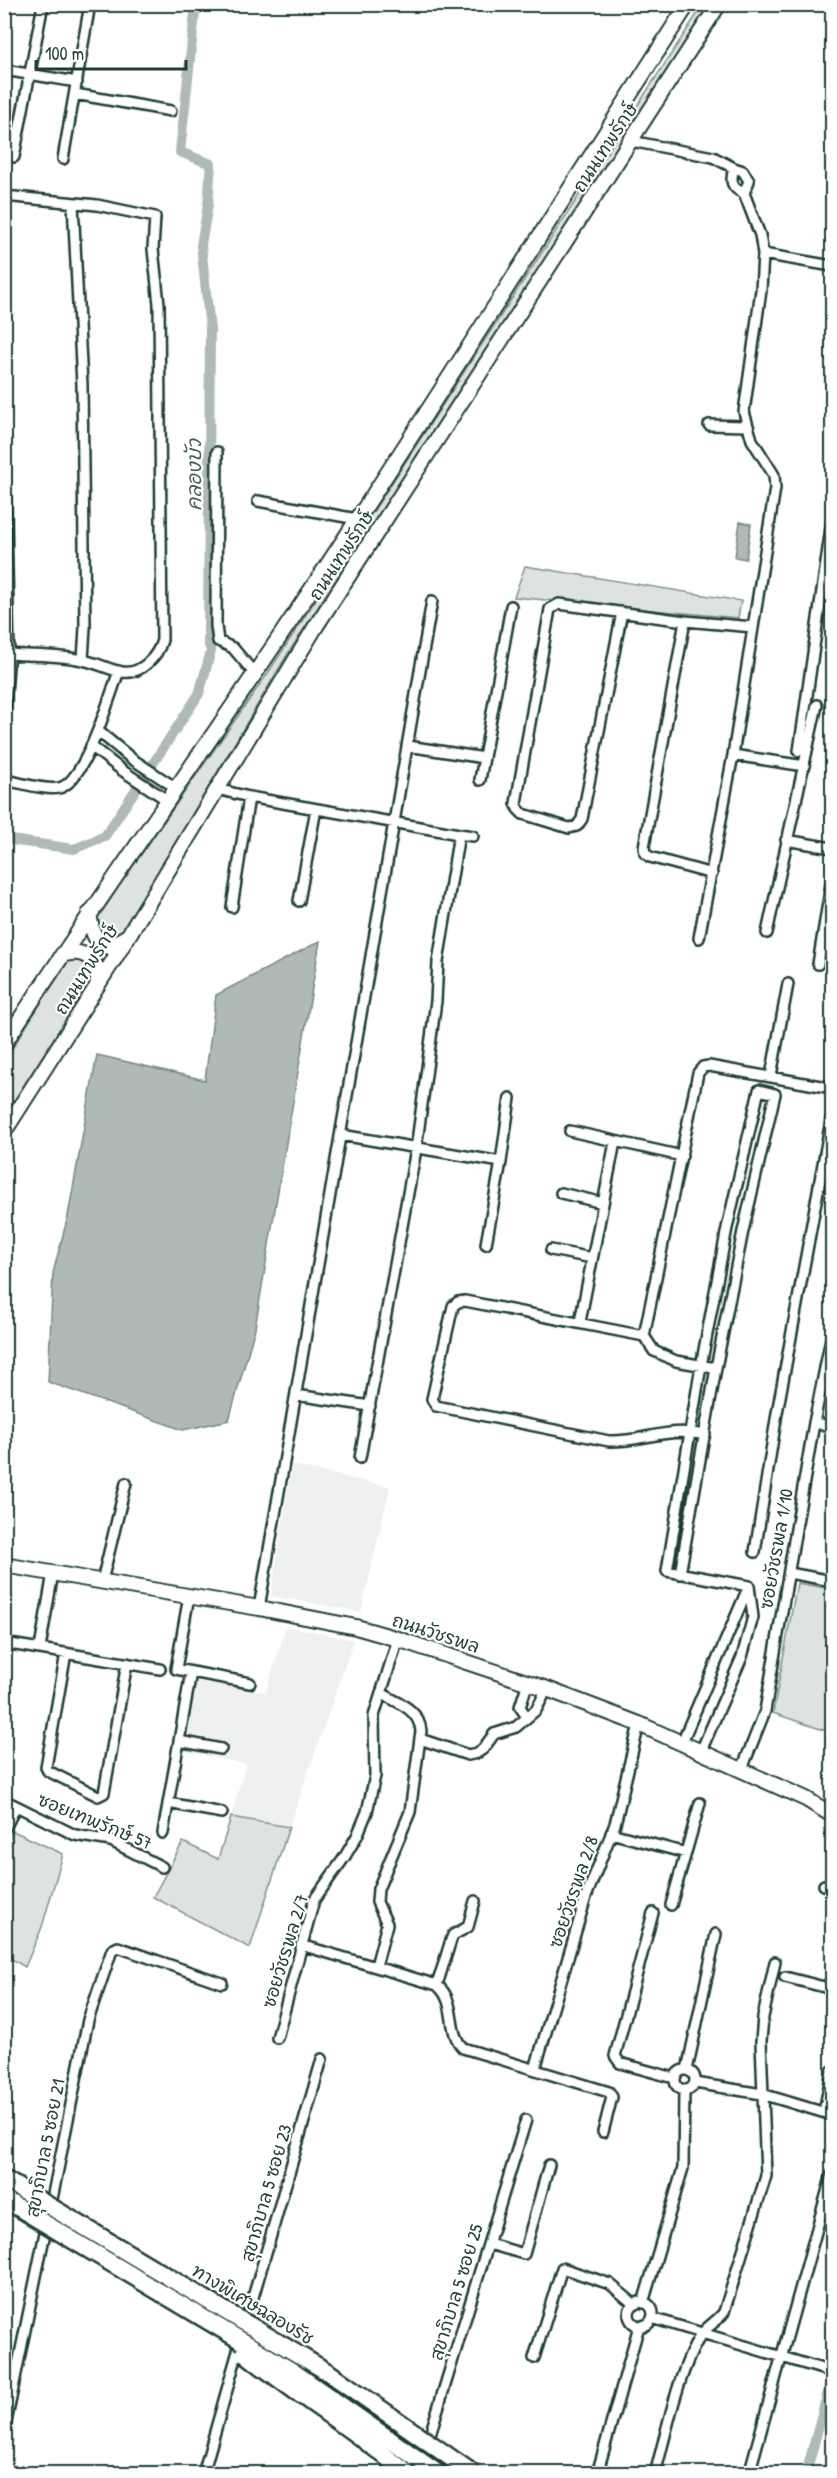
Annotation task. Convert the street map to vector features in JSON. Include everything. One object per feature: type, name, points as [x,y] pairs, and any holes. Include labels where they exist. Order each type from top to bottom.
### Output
[{"type":"highway","name":"ทางพิเศษฉลองรัช","points":[[4,2179],[331,2374],[474,2474]]},
{"type":"highway","name":"ทางพิเศษฉลองรัช","points":[[4,2199],[292,2371],[439,2474]]},
{"type":"highway","points":[[205,2321],[275,2378],[375,2447],[408,2474]]},
{"type":"main road","name":"ถนนเทพรักษ์","points":[[4,1044],[482,329],[688,4]]},
{"type":"main road","name":"ถนนเทพรักษ์","points":[[4,1132],[130,934],[316,626],[719,4]]},
{"type":"main road","points":[[89,914],[92,930],[102,945],[110,947],[130,934]]},
{"type":"main road","points":[[62,955],[70,953],[91,959],[97,966],[99,976],[97,987]]},
{"type":"main road","name":"ถนนวัชรพล","points":[[4,1565],[259,1608],[356,1627],[398,1639],[528,1682],[639,1724],[806,1799],[832,1815]]},
{"type":"street","points":[[14,157],[43,4]]},
{"type":"street","points":[[63,159],[90,4]]},
{"type":"street","points":[[4,70],[77,82]]},
{"type":"street","points":[[75,94],[171,111]]},
{"type":"street","points":[[631,141],[712,157],[743,171],[749,181],[744,193]]},
{"type":"street","points":[[699,938],[733,755],[775,488],[774,475],[759,453],[746,426],[744,397],[761,290],[763,254],[760,235],[744,193],[733,186],[731,180],[734,168]]},
{"type":"street","points":[[4,196],[97,205],[155,217],[153,249],[159,304],[162,640],[160,650],[143,665],[124,673],[83,660],[9,654]]},
{"type":"street","points":[[73,203],[82,385],[85,627],[83,660]]},
{"type":"street","points":[[763,254],[832,266]]},
{"type":"street","points":[[709,425],[746,426]]},
{"type":"street","points":[[4,438],[9,654],[4,719]]},
{"type":"street","points":[[217,452],[216,626],[218,641],[233,648],[254,673]]},
{"type":"street","points":[[258,501],[357,519]]},
{"type":"street","points":[[799,751],[832,521]]},
{"type":"street","points":[[259,1608],[432,601]]},
{"type":"street","points":[[622,612],[582,819],[577,826],[569,828],[523,814],[516,803],[550,609],[559,604],[622,612],[685,621],[753,627]]},
{"type":"street","points":[[480,780],[511,606]]},
{"type":"street","points":[[685,621],[644,847],[645,853],[650,857],[712,874]]},
{"type":"street","points":[[4,780],[53,789],[69,783],[81,768],[92,746],[119,671]]},
{"type":"street","points":[[767,933],[817,705]]},
{"type":"street","points":[[98,731],[132,759],[176,788]]},
{"type":"street","points":[[92,746],[123,771],[167,800]]},
{"type":"street","points":[[408,746],[484,758]]},
{"type":"street","points":[[733,755],[805,766]]},
{"type":"street","points":[[217,789],[249,797],[473,836]]},
{"type":"street","points":[[232,908],[249,797]]},
{"type":"street","points":[[298,901],[316,809]]},
{"type":"street","points":[[360,1458],[416,1149],[436,1001],[438,962],[459,834]]},
{"type":"street","points":[[786,840],[832,848]]},
{"type":"street","points":[[818,964],[832,878]]},
{"type":"street","points":[[771,1076],[788,984]]},
{"type":"street","points":[[644,1336],[698,1073],[703,1067],[709,1066],[832,1088]]},
{"type":"street","points":[[680,1574],[716,1368],[743,1231],[775,1094],[759,1090],[727,1228],[701,1366],[667,1571],[680,1574],[749,1586]]},
{"type":"street","points":[[486,1244],[510,1098]]},
{"type":"street","points":[[755,1552],[777,1413],[832,1115]]},
{"type":"street","points":[[570,1131],[682,1156]]},
{"type":"street","points":[[341,1135],[501,1162]]},
{"type":"street","points":[[580,1322],[615,1142]]},
{"type":"street","points":[[561,1194],[603,1203]]},
{"type":"street","points":[[727,1228],[743,1231]]},
{"type":"street","points":[[551,1250],[592,1258]]},
{"type":"street","points":[[705,1434],[690,1431],[609,1441],[436,1406],[433,1403],[453,1306],[465,1301],[644,1336],[654,1351],[676,1361],[716,1368]]},
{"type":"street","name":"ซอยวัชรพล 1/10","points":[[742,1769],[765,1711],[814,1423],[832,1333]]},
{"type":"street","points":[[296,1395],[370,1406]]},
{"type":"street","points":[[814,1423],[832,1426]]},
{"type":"street","points":[[102,1581],[126,1483]]},
{"type":"street","points":[[40,1648],[53,1573]]},
{"type":"street","points":[[789,1573],[832,1581]]},
{"type":"street","points":[[682,1742],[749,1586]]},
{"type":"street","points":[[701,1751],[742,1657],[753,1617],[749,1586]]},
{"type":"street","points":[[189,1596],[176,1669],[250,1683]]},
{"type":"street","name":"ซอยวัชรพล 2/7","points":[[277,2038],[314,1900],[348,1852],[367,1812],[376,1770],[374,1716],[398,1639]]},
{"type":"street","points":[[4,1660],[6,1643],[160,1669]]},
{"type":"street","points":[[66,1653],[46,1767],[48,1771],[98,1796],[104,1793],[127,1663]]},
{"type":"street","points":[[163,1833],[191,1672]]},
{"type":"street","points":[[527,1717],[520,1707],[528,1682]]},
{"type":"street","points":[[420,1739],[473,1755],[483,1749],[494,1734],[511,1730],[539,1707],[547,1689]]},
{"type":"street","points":[[376,1966],[387,1924],[377,1902],[378,1889],[410,1812],[421,1727],[415,1714],[381,1693]]},
{"type":"street","name":"ซอยวัชรพล 2/8","points":[[535,2069],[586,1897],[611,1833],[639,1724]]},
{"type":"street","points":[[179,1741],[221,1749]]},
{"type":"street","name":"ซอยเทพรักษ์ 57","points":[[4,1800],[75,1835],[111,1841],[162,1867]]},
{"type":"street","points":[[168,1803],[222,1813]]},
{"type":"street","points":[[671,1905],[700,1803]]},
{"type":"street","name":"ซอยเทพรักษ์ 57","points":[[4,1830],[16,1806]]},
{"type":"street","points":[[611,1833],[686,1853]]},
{"type":"street","points":[[437,1985],[450,1940],[453,1935],[468,1927],[476,1901]]},
{"type":"street","points":[[653,1913],[615,2056],[620,2063],[674,2078]]},
{"type":"street","points":[[687,2070],[716,1934]]},
{"type":"street","points":[[302,1945],[437,1985],[449,2000],[456,2038],[463,2048],[609,2092],[612,2097],[603,2132]]},
{"type":"street","name":"สุขาภิบาล 5 ซอย 21","points":[[4,2432],[88,2020],[112,1950],[118,1947],[222,1983]]},
{"type":"street","points":[[655,2474],[688,2356],[702,2332],[718,2320],[728,2304],[766,2176],[762,2033],[775,1962]]},
{"type":"street","points":[[785,1977],[832,1989]]},
{"type":"street","name":"สุขาภิบาล 5 ซอย 23","points":[[203,2474],[322,2059]]},
{"type":"street","points":[[687,2070],[694,2075],[695,2083],[690,2090],[684,2091],[675,2086],[674,2078],[679,2071],[687,2070]]},
{"type":"street","points":[[695,2083],[762,2094],[828,2114],[832,2071]]},
{"type":"street","points":[[534,2358],[562,2268],[610,2284],[639,2304],[650,2307],[652,2318],[647,2325],[639,2326],[631,2321],[630,2312],[639,2304],[683,2168],[684,2091]]},
{"type":"street","name":"สุขาภิบาล 5 ซอย 25","points":[[418,2474],[526,2120]]},
{"type":"street","points":[[489,2244],[524,2254],[549,2165]]},
{"type":"street","points":[[749,2474],[832,2174]]},
{"type":"street","points":[[652,2318],[828,2371]]},
{"type":"street","points":[[597,2474],[639,2326]]},
{"type":"shaded area","points":[[703,5],[710,5],[287,655],[121,934],[112,940],[105,940],[101,937],[96,920],[104,907],[268,673]]},
{"type":"shaded area","points":[[740,522],[751,524],[746,559],[735,557]]},
{"type":"shaded area","points":[[525,566],[741,601],[738,618],[514,597]]},
{"type":"shaded area","points":[[320,941],[255,1328],[229,1420],[183,1430],[48,1382],[53,1273],[68,1216],[97,1055],[205,1080],[216,995]]},
{"type":"shaded area","points":[[75,957],[91,965],[92,978],[5,1115],[5,1060],[68,960]]},
{"type":"shaded area","points":[[292,1465],[390,1487],[361,1612],[271,1596]]},
{"type":"shaded area","points":[[797,1583],[832,1589],[832,1733],[773,1713]]},
{"type":"shaded area","points":[[286,1626],[354,1640],[289,1827],[231,1817],[246,1764],[184,1751],[197,1681],[266,1692]]},
{"type":"shaded area","points":[[231,1817],[289,1827],[250,1948],[153,1897],[183,1842],[218,1859]]},
{"type":"shaded area","points":[[13,1831],[63,1854],[42,1927],[25,1967],[5,1955],[5,1847]]},
{"type":"waterway","name":"คลองบัว","points":[[4,839],[74,849],[105,836],[199,694],[211,651],[208,642],[210,329],[201,245],[208,205],[211,164],[180,152],[196,4]]},
{"type":"waterway","points":[[806,2474],[832,2376]]}]
